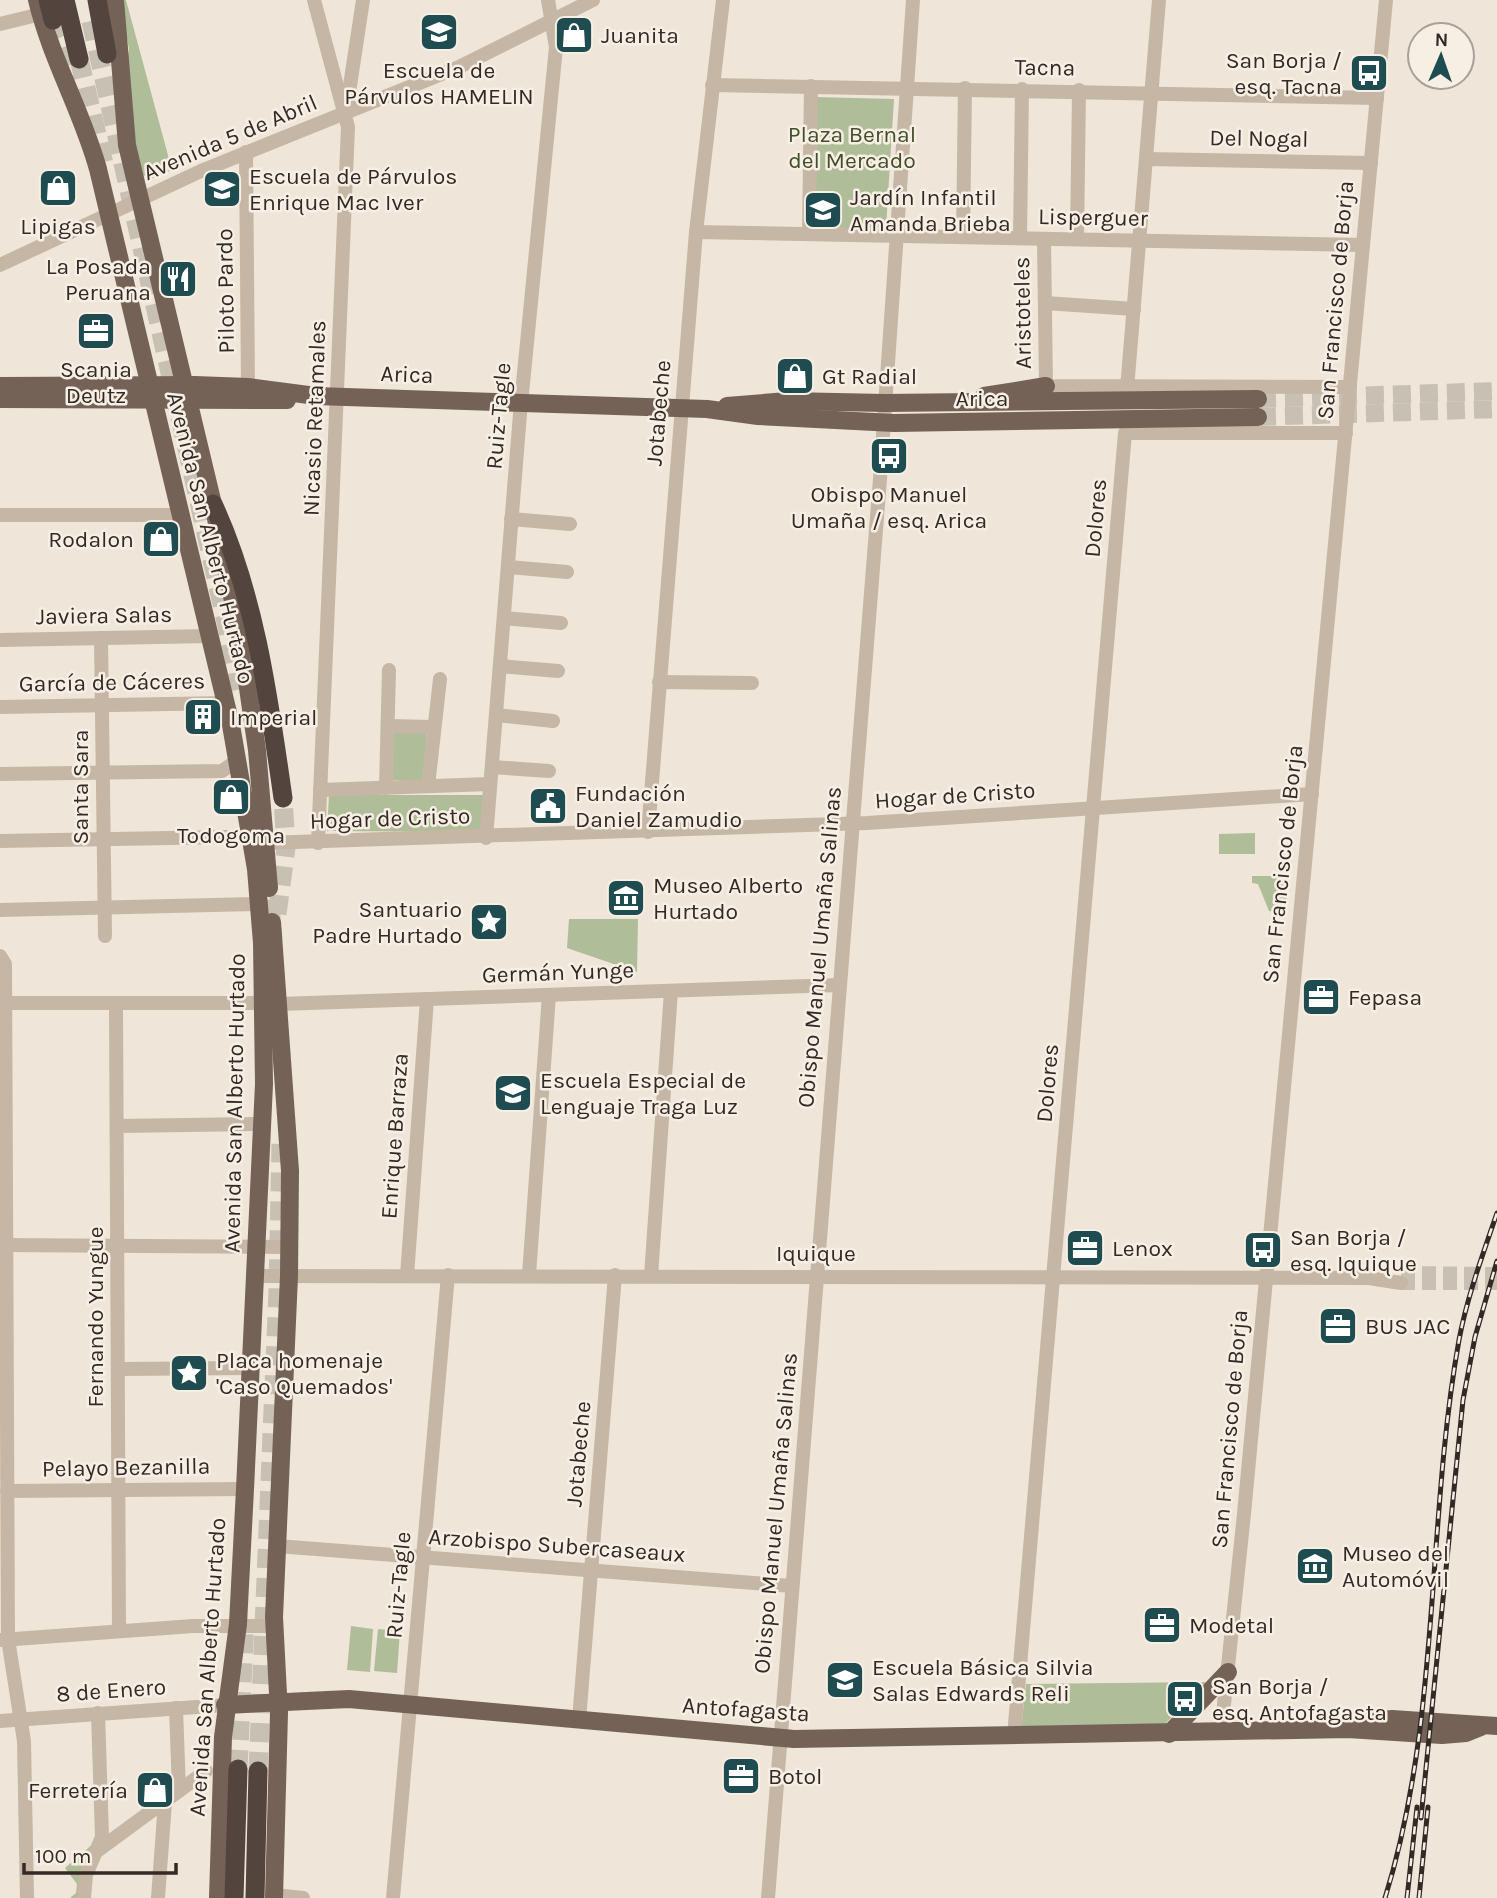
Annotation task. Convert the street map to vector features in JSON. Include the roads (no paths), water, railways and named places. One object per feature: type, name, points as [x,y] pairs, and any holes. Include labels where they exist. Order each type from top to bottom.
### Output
[{"type":"highway","points":[[65,0],[79,59]]},
{"type":"highway","points":[[86,0],[91,21]]},
{"type":"highway","points":[[97,0],[107,54]]},
{"type":"highway","points":[[213,504],[231,551],[263,674],[283,798]]},
{"type":"highway","points":[[234,1898],[238,1769]]},
{"type":"highway","points":[[258,1771],[268,1897]]},
{"type":"main road","name":"Avenida San Alberto Hurtado","points":[[115,0],[121,41],[125,132],[213,504],[247,675],[265,843],[272,1003],[261,1124],[239,1624],[225,1705],[218,1898]]},
{"type":"main road","name":"Avenida San Alberto Hurtado","points":[[45,8],[85,123],[109,215],[226,703],[238,760],[289,1129],[289,1276],[274,1626],[279,1702],[268,1897]]},
{"type":"main road","name":"Arica","points":[[0,386],[185,393],[255,402],[316,396]]},
{"type":"main road","points":[[960,403],[1003,391],[1046,386]]},
{"type":"main road","name":"Arica","points":[[185,393],[248,387],[316,396],[707,409],[758,416],[884,422],[995,423],[1258,408],[787,401],[707,409]]},
{"type":"main road","name":"Arica","points":[[0,398],[150,392]]},
{"type":"main road","points":[[995,423],[1125,433]]},
{"type":"main road","points":[[1169,1734],[1228,1672]]},
{"type":"main road","points":[[277,1683],[306,1699]]},
{"type":"main road","name":"Antofagasta","points":[[225,1705],[306,1699],[410,1705],[779,1739],[1348,1729],[1442,1735],[1489,1727]]},
{"type":"street","name":"Nicasio Retamales","points":[[314,0],[335,89],[346,113],[338,397],[318,843]]},
{"type":"street","points":[[346,113],[363,0]]},
{"type":"street","name":"Ruiz-Tagle","points":[[486,838],[511,519],[556,47],[548,0]]},
{"type":"street","name":"Avenida 5 de Abril","points":[[0,265],[246,152],[459,67],[593,0]]},
{"type":"street","name":"Jotabeche","points":[[648,832],[680,408],[696,232],[723,0]]},
{"type":"street","name":"Obispo Manuel Umaña Salinas","points":[[768,1898],[884,422],[913,0]]},
{"type":"street","points":[[1127,389],[1159,0]]},
{"type":"street","name":"San Francisco de Borja","points":[[1221,1733],[1386,0]]},
{"type":"street","points":[[0,24],[45,8]]},
{"type":"street","points":[[329,63],[353,58]]},
{"type":"street","name":"Tacna","points":[[712,85],[906,86],[1377,98]]},
{"type":"street","points":[[809,233],[811,86]]},
{"type":"street","points":[[963,237],[965,88]]},
{"type":"street","points":[[1020,238],[1022,89]]},
{"type":"street","points":[[1077,239],[1079,90]]},
{"type":"street","name":"Piloto Pardo","points":[[246,152],[248,387]]},
{"type":"street","name":"Del Nogal","points":[[1146,159],[1371,163]]},
{"type":"street","name":"Lisperguer","points":[[696,232],[1363,245]]},
{"type":"street","name":"Aristoteles","points":[[1045,239],[1046,386]]},
{"type":"street","points":[[1045,303],[1134,309]]},
{"type":"street","points":[[1046,386],[1127,389],[1350,387]]},
{"type":"street","points":[[1125,433],[1346,433]]},
{"type":"street","name":"Dolores","points":[[1014,1736],[1125,433]]},
{"type":"street","points":[[0,515],[181,515]]},
{"type":"street","points":[[511,519],[570,524]]},
{"type":"street","points":[[508,567],[567,572]]},
{"type":"street","points":[[504,618],[561,623]]},
{"type":"street","name":"Javiera Salas","points":[[0,639],[209,636]]},
{"type":"street","name":"Santa Sara","points":[[102,638],[105,936]]},
{"type":"street","points":[[500,666],[558,671]]},
{"type":"street","points":[[386,788],[389,670]]},
{"type":"street","points":[[428,786],[432,727],[440,679]]},
{"type":"street","points":[[659,682],[752,683]]},
{"type":"street","name":"García de Cáceres","points":[[0,707],[226,703]]},
{"type":"street","points":[[496,715],[553,721]]},
{"type":"street","points":[[388,726],[432,727]]},
{"type":"street","points":[[0,774],[222,771],[238,760]]},
{"type":"street","points":[[492,767],[549,771]]},
{"type":"street","name":"Hogar de Cristo","points":[[320,790],[490,784]]},
{"type":"street","name":"Hogar de Cristo","points":[[265,843],[486,838],[852,824],[1312,794]]},
{"type":"street","points":[[0,841],[227,837]]},
{"type":"street","points":[[0,910],[259,904]]},
{"type":"street","points":[[1,956],[5,1003],[3,1245],[7,1491],[4,1640],[24,1741],[27,1898]]},
{"type":"street","name":"Germán Yunge","points":[[5,1003],[272,1003],[839,985]]},
{"type":"street","points":[[651,1276],[671,991]]},
{"type":"street","points":[[529,1275],[549,995]]},
{"type":"street","name":"Enrique Barraza","points":[[407,1276],[427,999]]},
{"type":"street","name":"Fernando Yungue","points":[[116,1003],[119,1631]]},
{"type":"street","points":[[117,1126],[261,1124]]},
{"type":"street","points":[[3,1245],[289,1247]]},
{"type":"street","name":"Ruiz-Tagle","points":[[393,1898],[448,1275]]},
{"type":"street","name":"Jotabeche","points":[[579,1720],[615,1275]]},
{"type":"street","name":"Iquique","points":[[254,1276],[1401,1278]]},
{"type":"street","points":[[118,1369],[251,1368]]},
{"type":"street","name":"Pelayo Bezanilla","points":[[7,1491],[245,1489]]},
{"type":"street","name":"Arzobispo Subercaseaux","points":[[277,1546],[792,1586]]},
{"type":"street","points":[[4,1640],[239,1624],[274,1626]]},
{"type":"street","name":"8 de Enero","points":[[0,1721],[225,1705]]},
{"type":"street","points":[[176,1708],[179,1791]]},
{"type":"street","points":[[84,1898],[86,1875],[102,1837],[99,1713]]},
{"type":"street","points":[[96,1851],[206,1772]]},
{"type":"street","points":[[158,1898],[165,1802]]},
{"type":"street","points":[[268,1897],[303,1898]]},
{"type":"tunnel","points":[[53,20],[77,77]]},
{"type":"tunnel","points":[[91,21],[241,689]]},
{"type":"tunnel","points":[[79,59],[105,168]]},
{"type":"tunnel","points":[[1258,399],[1497,391]]},
{"type":"tunnel","points":[[1258,417],[1497,409]]},
{"type":"tunnel","points":[[277,914],[286,848],[283,798]]},
{"type":"tunnel","points":[[267,871],[273,939]]},
{"type":"tunnel","points":[[258,1771],[278,1290],[281,1144]]},
{"type":"tunnel","points":[[1401,1273],[1497,1274]]},
{"type":"tunnel","points":[[1401,1283],[1497,1283]]},
{"type":"tunnel","points":[[238,1769],[245,1620]]},
{"type":"railway","points":[[1385,1898],[1403,1830],[1416,1761],[1431,1620],[1441,1479],[1459,1340],[1471,1292],[1497,1213]]},
{"type":"railway","points":[[1421,1818],[1463,1400],[1475,1337],[1497,1261]]},
{"type":"railway","points":[[1407,1898],[1417,1807]]},
{"type":"railway","points":[[1419,1898],[1428,1807]]},
{"type":"place","name":"Escuela de Párvulos HAMELIN","points":[[439,32]]},
{"type":"place","name":"Juanita","points":[[574,35]]},
{"type":"place","name":"San Borja / esq. Tacna","points":[[1369,73]]},
{"type":"place","name":"Lipigas","points":[[58,188]]},
{"type":"place","name":"Escuela de Párvulos Enrique Mac Iver","points":[[222,189]]},
{"type":"place","name":"Jardín Infantil Amanda Brieba","points":[[823,210]]},
{"type":"place","name":"La Posada Peruana","points":[[178,279]]},
{"type":"place","name":"Scania Deutz","points":[[96,331]]},
{"type":"place","name":"Gt Radial","points":[[795,376]]},
{"type":"place","name":"Obispo Manuel Umaña / esq. Arica","points":[[889,456]]},
{"type":"place","name":"Rodalon","points":[[161,539]]},
{"type":"place","name":"Imperial","points":[[203,717]]},
{"type":"place","name":"Todogoma","points":[[231,797]]},
{"type":"place","name":"Fundación Daniel Zamudio","points":[[548,806]]},
{"type":"place","name":"Museo Alberto Hurtado","points":[[626,898]]},
{"type":"place","name":"Santuario Padre Hurtado","points":[[489,922]]},
{"type":"place","name":"Fepasa","points":[[1321,997]]},
{"type":"place","name":"Escuela Especial de Lenguaje Traga Luz","points":[[513,1093]]},
{"type":"place","name":"Lenox","points":[[1085,1248]]},
{"type":"place","name":"San Borja / esq. Iquique","points":[[1263,1250]]},
{"type":"place","name":"BUS JAC","points":[[1338,1326]]},
{"type":"place","name":"Placa homenaje 'Caso Quemados'","points":[[189,1373]]},
{"type":"place","name":"Museo del Automóvil","points":[[1315,1566]]},
{"type":"place","name":"Modetal","points":[[1162,1625]]},
{"type":"place","name":"Escuela Básica Silvia Salas Edwards Reli","points":[[845,1680]]},
{"type":"place","name":"San Borja / esq. Antofagasta","points":[[1185,1699]]},
{"type":"place","name":"Botol","points":[[741,1776]]},
{"type":"place","name":"Ferretería","points":[[155,1790]]},
{"type":"park label","name":"Plaza Bernal del Mercado","points":[[852,147]]}]
